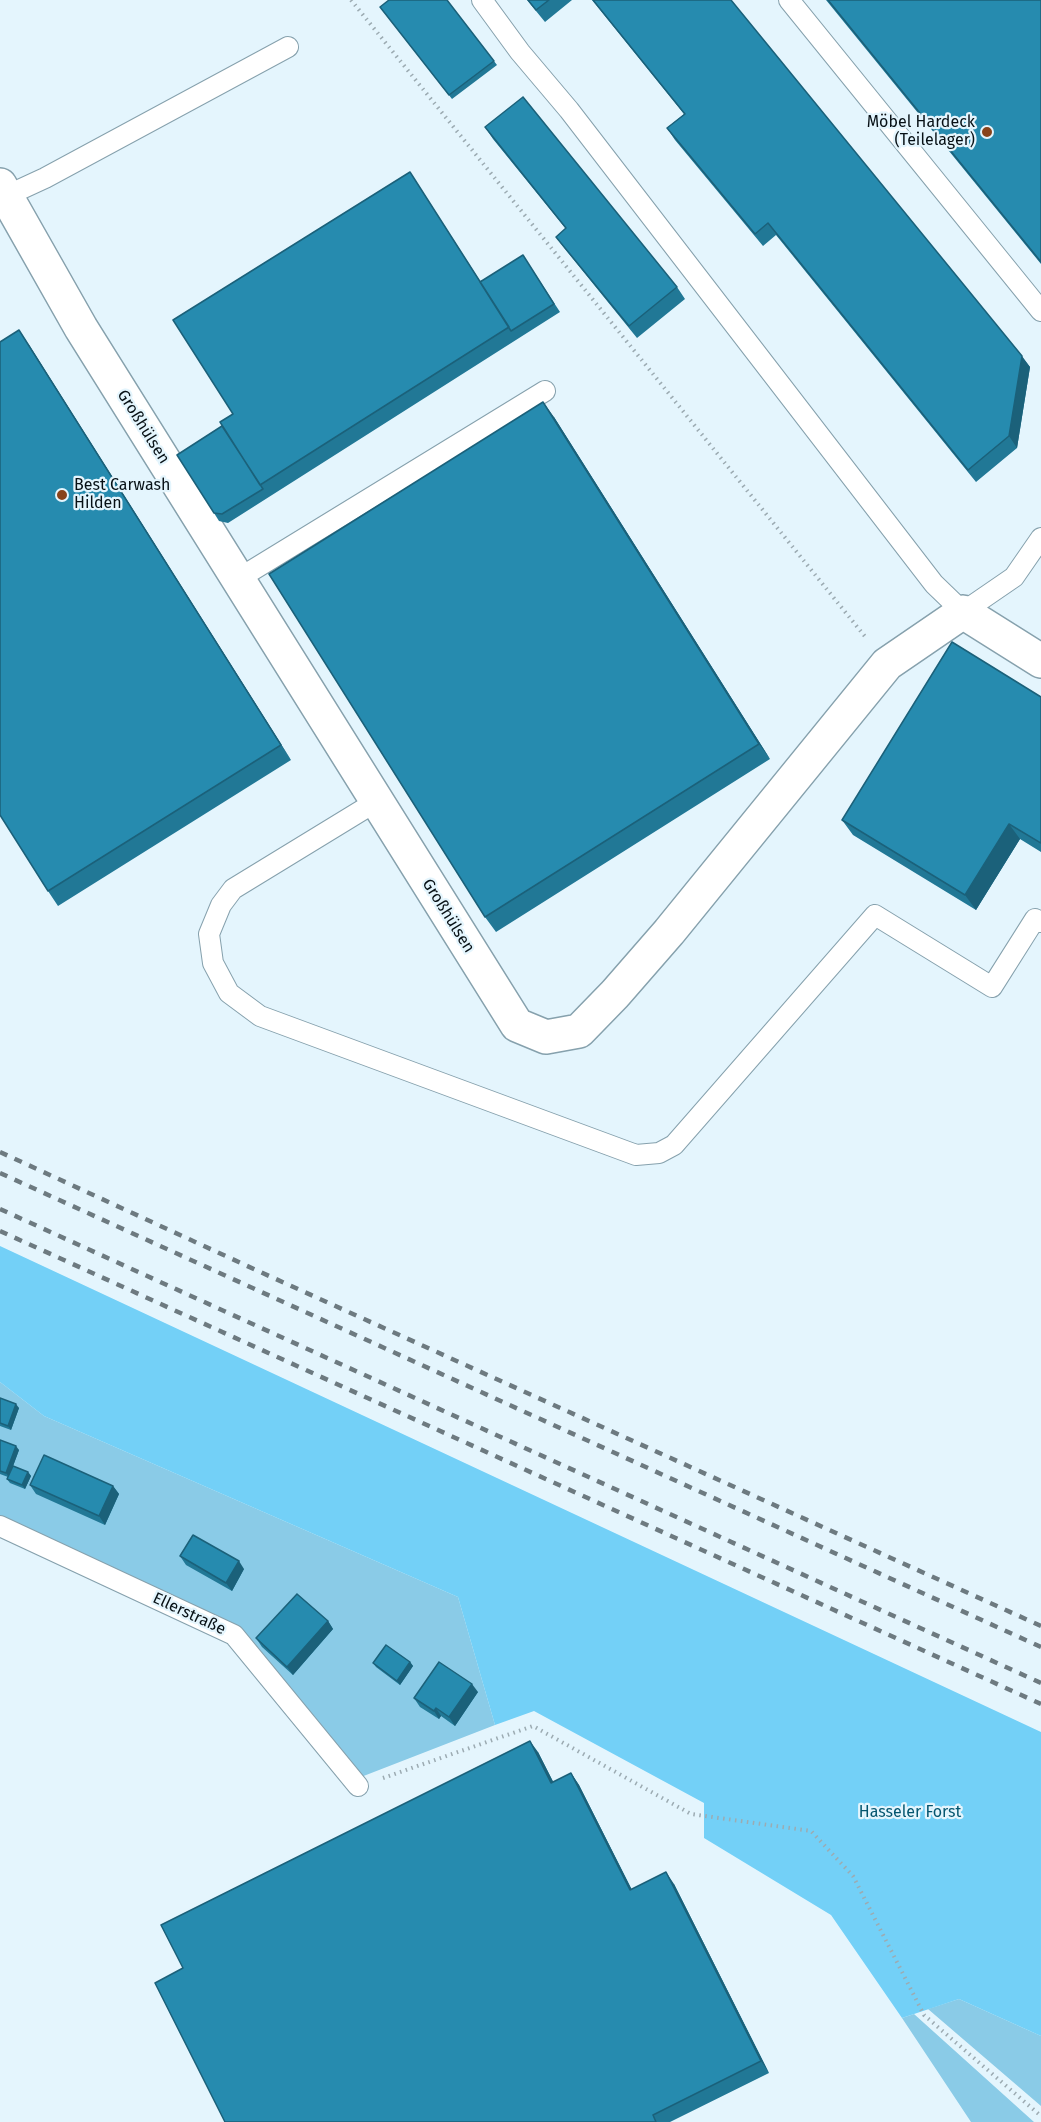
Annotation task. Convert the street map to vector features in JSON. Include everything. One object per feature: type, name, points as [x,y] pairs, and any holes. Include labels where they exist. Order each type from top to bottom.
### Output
[{"type":"street","name":"Großhülsen","points":[[3,190],[81,328],[517,1025],[546,1038],[579,1031],[615,994],[669,932],[713,866],[863,679],[963,612]]},
{"type":"street","points":[[963,612],[1041,661]]},
{"type":"lane","points":[[482,0],[934,584],[963,612],[1014,577],[1041,538]]},
{"type":"lane","points":[[789,0],[1041,311]]},
{"type":"lane","points":[[3,190],[45,178],[288,47]]},
{"type":"lane","points":[[238,579],[545,391]]},
{"type":"lane","points":[[377,801],[233,889],[221,905],[209,934],[213,963],[229,993],[260,1016],[636,1155],[659,1153],[674,1145],[876,915],[992,987],[1035,919],[1041,922]]},
{"type":"lane","name":"Ellerstraße","points":[[0,1526],[234,1635],[358,1786]]},
{"type":"path","points":[[351,0],[873,646]]},
{"type":"path","points":[[358,1786],[533,1726],[691,1814],[811,1831],[853,1876],[924,2015],[1041,2116]]},
{"type":"shaded area","points":[[0,1382],[44,1416],[458,1597],[495,1725],[361,1777],[238,1631],[0,1519]]},
{"type":"shaded area","points":[[959,1999],[1041,2036],[1041,2106],[928,2009]]},
{"type":"shaded area","points":[[914,2014],[1034,2122],[971,2122],[902,2018]]},
{"type":"green space","name":"Hasseler Forst","points":[[0,1246],[1041,1732],[1041,2036],[959,1999],[902,2018],[831,1915],[704,1838],[704,1803],[534,1711],[495,1725],[458,1597],[44,1416],[0,1382]]},
{"type":"building","points":[[389,0],[447,0],[494,61],[449,95],[380,7]]},
{"type":"building","points":[[528,0],[549,0],[536,10]]},
{"type":"building","points":[[593,0],[731,0],[1022,356],[1009,436],[968,470],[768,223],[755,234],[667,128],[685,114]]},
{"type":"building","name":"Möbel Hardeck (Teilelager)","points":[[828,0],[1041,0],[1041,262]]},
{"type":"building","points":[[523,97],[677,287],[629,326],[556,237],[566,228],[485,127]]},
{"type":"building","points":[[410,172],[509,327],[260,485],[220,422],[233,414],[173,320]]},
{"type":"building","points":[[523,255],[554,304],[511,331],[480,282]]},
{"type":"building","name":"Best Carwash Hilden","points":[[19,330],[281,745],[48,891],[0,815],[0,342]]},
{"type":"building","points":[[543,402],[759,744],[485,917],[269,574]]},
{"type":"building","points":[[222,426],[263,489],[222,514],[214,513],[177,455]]},
{"type":"building","points":[[952,642],[1041,697],[1041,843],[1009,824],[965,895],[842,820]]},
{"type":"building","points":[[0,1398],[16,1404],[8,1426],[0,1423]]},
{"type":"building","points":[[0,1440],[16,1446],[6,1473],[0,1471]]},
{"type":"building","points":[[44,1455],[113,1486],[99,1516],[30,1485]]},
{"type":"building","points":[[13,1466],[28,1472],[22,1485],[7,1479]]},
{"type":"building","points":[[193,1535],[239,1561],[226,1583],[180,1556]]},
{"type":"building","points":[[297,1594],[328,1621],[287,1667],[256,1638]]},
{"type":"building","points":[[386,1645],[410,1662],[397,1681],[373,1663]]},
{"type":"building","points":[[439,1662],[472,1684],[449,1717],[436,1708],[434,1711],[414,1698]]},
{"type":"building","points":[[530,1741],[551,1783],[571,1773],[630,1890],[666,1872],[761,2061],[653,2115],[656,2122],[225,2122],[155,1983],[183,1968],[161,1925]]},
{"type":"railway","points":[[0,1152],[1041,1626]]},
{"type":"railway","points":[[0,1173],[1041,1647]]},
{"type":"railway","points":[[0,1209],[1041,1683]]},
{"type":"railway","points":[[0,1231],[1041,1704]]},
{"type":"place","name":"Möbel Hardeck (Teilelager)","points":[[987,132]]},
{"type":"place","name":"Best Carwash Hilden","points":[[62,495]]}]
